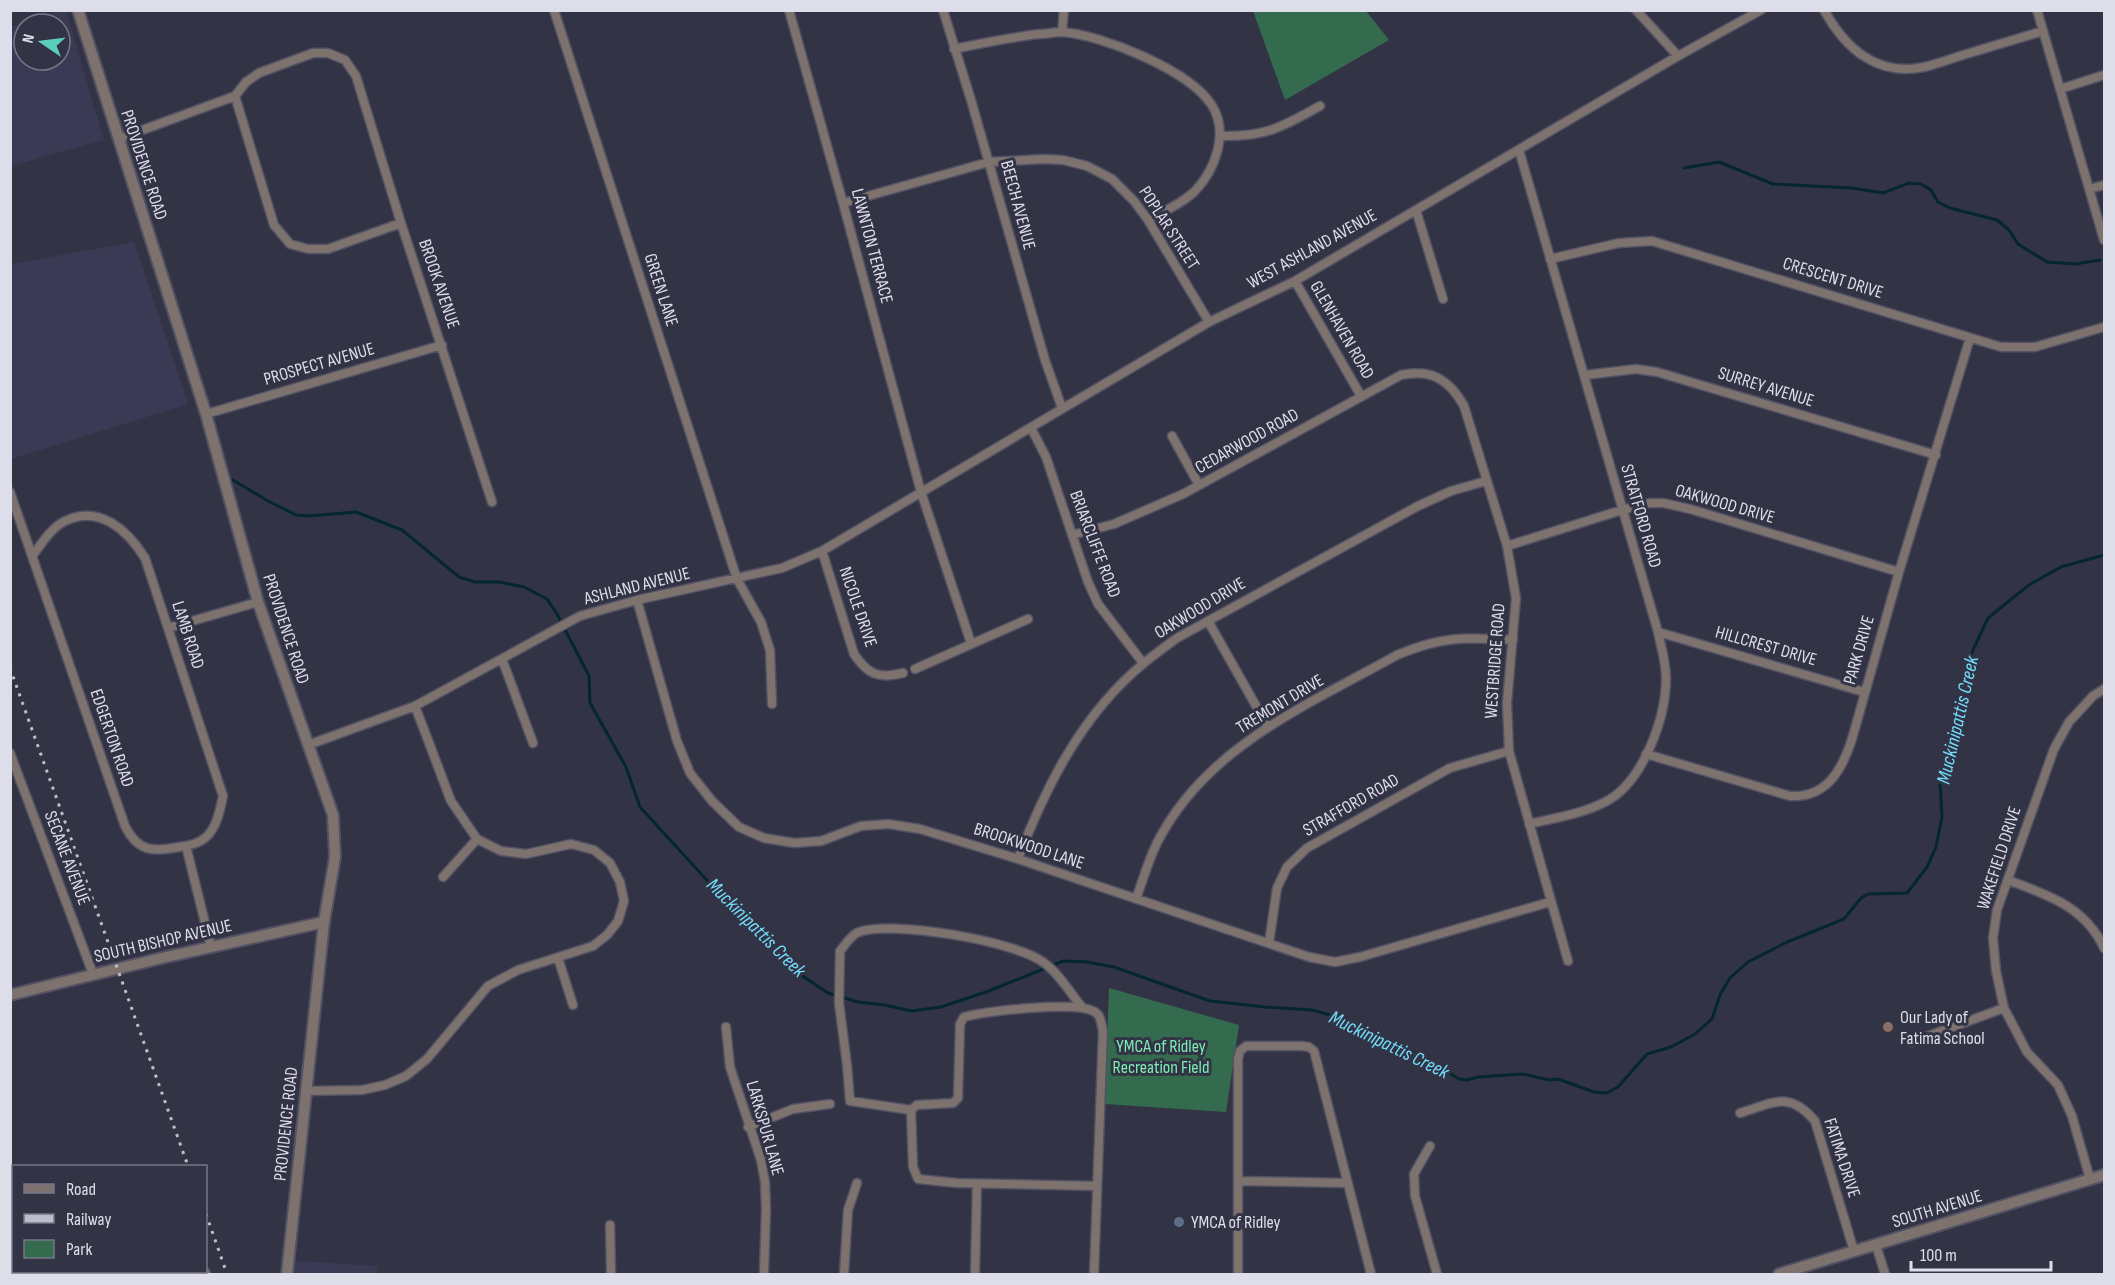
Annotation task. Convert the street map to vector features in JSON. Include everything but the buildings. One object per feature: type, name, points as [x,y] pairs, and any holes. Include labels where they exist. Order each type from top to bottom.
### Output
[{"type":"street","name":"PROVIDENCE ROAD","points":[[78,10],[206,414],[258,602],[333,815],[335,858],[324,922],[287,1275]]},
{"type":"street","name":"GREEN LANE","points":[[554,10],[737,579],[761,622],[770,650],[772,704]]},
{"type":"street","name":"LAWNTON TERRACE","points":[[789,10],[921,492],[971,643]]},
{"type":"street","name":"BEECH AVENUE","points":[[943,10],[1045,360],[1062,408]]},
{"type":"street","points":[[1062,32],[1064,10]]},
{"type":"street","points":[[1635,10],[1678,56]]},
{"type":"street","name":"WEST ASHLAND AVENUE","points":[[879,515],[1031,428],[1209,321],[1295,281],[1678,56],[1761,10]]},
{"type":"street","points":[[1824,10],[1838,34],[1857,53],[1868,60],[1897,68],[1922,67],[2043,31]]},
{"type":"street","points":[[2037,10],[2104,240]]},
{"type":"street","points":[[954,49],[1011,36],[1062,32],[1111,43],[1148,58],[1194,86],[1211,104],[1218,119],[1221,136],[1210,171],[1193,193],[1148,220]]},
{"type":"street","name":"BROOK AVENUE","points":[[235,96],[246,81],[259,73],[313,53],[328,53],[345,60],[356,76],[400,222],[492,502]]},
{"type":"street","points":[[2060,89],[2104,75]]},
{"type":"street","points":[[118,139],[235,96],[274,225],[290,244],[308,249],[328,249],[400,222]]},
{"type":"street","points":[[1221,136],[1247,137],[1271,132],[1320,106]]},
{"type":"street","name":"STRATFORD ROAD","points":[[1519,150],[1658,632],[1666,676],[1660,717],[1647,754],[1626,786],[1607,801],[1587,809],[1529,824]]},
{"type":"street","name":"POPLAR STREET","points":[[843,203],[989,162],[1044,159],[1063,160],[1087,166],[1100,172],[1123,189],[1148,220],[1209,321]]},
{"type":"street","points":[[2089,189],[2104,185]]},
{"type":"street","points":[[1416,210],[1443,299]]},
{"type":"street","name":"CRESCENT DRIVE","points":[[1550,259],[1632,241],[1652,241],[2001,347],[2035,347],[2104,327]]},
{"type":"street","name":"GLENHAVEN ROAD","points":[[1295,281],[1361,396]]},
{"type":"street","name":"PARK DRIVE","points":[[1647,754],[1768,791],[1797,796],[1813,794],[1832,781],[1842,767],[1852,739],[1899,572],[1970,338]]},
{"type":"street","name":"PROSPECT AVENUE","points":[[206,414],[442,345]]},
{"type":"street","name":"SURREY AVENUE","points":[[1585,375],[1636,369],[1658,372],[1936,455]]},
{"type":"street","name":"CEDARWOOD ROAD","points":[[1072,535],[1114,524],[1199,486],[1401,375],[1419,372],[1433,376]]},
{"type":"street","name":"WESTBRIDGE ROAD","points":[[1433,376],[1450,386],[1464,406],[1507,546],[1516,598],[1507,703],[1509,751],[1568,961]]},
{"type":"street","name":"BRIARCLIFFE ROAD","points":[[1031,428],[1046,457],[1098,604],[1143,663]]},
{"type":"street","points":[[1172,436],[1199,486]]},
{"type":"street","name":"OAKWOOD DRIVE","points":[[1018,859],[1047,789],[1071,747],[1104,703],[1143,663],[1177,638],[1418,506],[1451,491],[1486,481]]},
{"type":"street","name":"EDGERTON ROAD","points":[[10,492],[124,826],[131,838],[144,848],[160,851],[186,846]]},
{"type":"street","name":"OAKWOOD DRIVE","points":[[1507,546],[1622,510],[1650,504],[1674,505],[1899,572]]},
{"type":"street","name":"ASHLAND AVENUE","points":[[308,745],[415,706],[580,616],[637,600],[782,568],[822,551],[879,515]]},
{"type":"street","name":"LAMB ROAD","points":[[33,555],[46,537],[64,521],[81,516],[101,518],[119,527],[134,540],[145,558],[223,796],[218,820],[205,838],[186,846]]},
{"type":"street","name":"NICOLE DRIVE","points":[[822,551],[854,654],[861,664],[877,675],[887,677],[903,673]]},
{"type":"street","name":"BROOKWOOD LANE","points":[[637,600],[676,741],[690,773],[712,801],[739,827],[764,838],[794,843],[821,841],[861,826],[888,824],[920,829],[1018,859],[1323,961],[1346,960],[1550,902]]},
{"type":"street","points":[[168,628],[258,602]]},
{"type":"street","points":[[915,669],[1028,619]]},
{"type":"street","points":[[1208,621],[1268,727]]},
{"type":"street","name":"HILLCREST DRIVE","points":[[1658,632],[1864,692]]},
{"type":"street","name":"TREMONT DRIVE","points":[[1137,898],[1156,844],[1179,807],[1227,755],[1268,727],[1397,655],[1419,646],[1436,641],[1467,638],[1513,640]]},
{"type":"street","points":[[502,659],[533,743]]},
{"type":"street","name":"WAKEFIELD DRIVE","points":[[2090,1179],[2073,1116],[2058,1085],[2027,1052],[2004,1008],[1996,971],[1993,938],[1997,910],[2054,749],[2069,722],[2093,696],[2104,689]]},
{"type":"street","points":[[306,1091],[362,1090],[385,1085],[406,1076],[427,1059],[488,986],[518,970],[593,946],[607,935],[618,921],[624,901],[620,882],[610,863],[594,850],[571,844],[526,854],[501,851],[477,839],[451,801],[415,706]]},
{"type":"street","name":"STRAFFORD ROAD","points":[[1269,943],[1276,888],[1287,867],[1307,848],[1450,768],[1509,751]]},
{"type":"street","name":"SECANE AVENUE","points":[[10,753],[93,974]]},
{"type":"street","points":[[443,877],[477,839]]},
{"type":"street","points":[[186,846],[211,947]]},
{"type":"street","points":[[2008,880],[2049,896],[2074,910],[2097,932],[2104,948]]},
{"type":"street","name":"SOUTH BISHOP AVENUE","points":[[10,995],[324,922]]},
{"type":"street","points":[[1082,1007],[1043,962],[1003,944],[978,938],[888,928],[858,932],[840,951],[839,1003],[850,1101],[911,1110],[917,1105],[953,1103],[958,1098],[960,1024],[964,1017],[1017,1009],[1082,1007],[1096,1011],[1103,1030],[1094,1275]]},
{"type":"street","points":[[558,958],[573,1005]]},
{"type":"street","points":[[1912,1042],[2004,1008]]},
{"type":"street","name":"LARKSPUR LANE","points":[[726,1027],[730,1067],[761,1160],[765,1182],[764,1275]]},
{"type":"street","points":[[1238,1275],[1238,1059],[1240,1051],[1246,1046],[1302,1046],[1314,1051],[1371,1275]]},
{"type":"street","name":"FATIMA DRIVE","points":[[1740,1113],[1783,1100],[1804,1107],[1815,1121],[1854,1251]]},
{"type":"street","points":[[748,1126],[793,1109],[830,1104]]},
{"type":"street","points":[[911,1110],[913,1167],[918,1179],[977,1184],[1097,1186]]},
{"type":"street","points":[[1430,1146],[1414,1174],[1415,1196],[1437,1275]]},
{"type":"street","name":"SOUTH AVENUE","points":[[1779,1275],[2104,1175]]},
{"type":"street","points":[[1238,1181],[1348,1183]]},
{"type":"street","points":[[844,1275],[848,1210],[857,1184]]},
{"type":"street","points":[[975,1275],[977,1184]]},
{"type":"street","points":[[610,1225],[611,1275]]},
{"type":"street","points":[[1876,1245],[1885,1275]]},
{"type":"shaded area","points":[[11,27],[12,72],[72,72],[72,31],[104,140],[11,166]]},
{"type":"shaded area","points":[[134,242],[188,404],[11,459],[11,264]]},
{"type":"shaded area","points":[[295,1261],[378,1266],[377,1274],[294,1274]]},
{"type":"green space","points":[[1253,11],[1366,11],[1389,40],[1285,100]]},
{"type":"green space","name":"YMCA of Ridley Recreation Field","points":[[1109,988],[1239,1025],[1226,1112],[1105,1104]]},
{"type":"waterway","points":[[1684,168],[1719,162],[1773,184],[1852,188],[1883,193],[1909,183],[1921,184],[1931,190],[1938,202],[1950,208],[1997,220],[2009,230],[2018,244],[2047,262],[2075,264],[2100,260]]},
{"type":"waterway","name":"Muckinipattis Creek","points":[[233,480],[296,515],[356,512],[402,530],[459,577],[475,582],[499,582],[524,587],[547,599],[589,676],[590,703],[626,767],[640,807],[758,936],[792,969],[828,993],[858,1002],[911,1011],[941,1007],[989,991],[1063,961],[1087,962],[1114,967],[1210,1001],[1312,1010],[1330,1015],[1351,1027],[1422,1056],[1459,1079],[1523,1074],[1549,1080],[1558,1079],[1594,1092],[1607,1093],[1618,1087],[1647,1054],[1671,1047],[1695,1034],[1712,1019],[1720,995],[1730,978],[1748,962],[1787,942],[1844,919],[1861,898],[1868,894],[1907,893],[1927,867],[1936,847],[1942,817],[1940,782],[1960,722],[1962,695],[1973,650],[1988,618],[2029,585],[2061,567],[2104,555]]},
{"type":"railway","points":[[10,668],[188,1165]]},
{"type":"railway","points":[[207,1217],[227,1274]]},
{"type":"place","name":"Our Lady of Fatima School","points":[[1888,1027]]},
{"type":"place","name":"YMCA of Ridley","points":[[1179,1222]]}]
